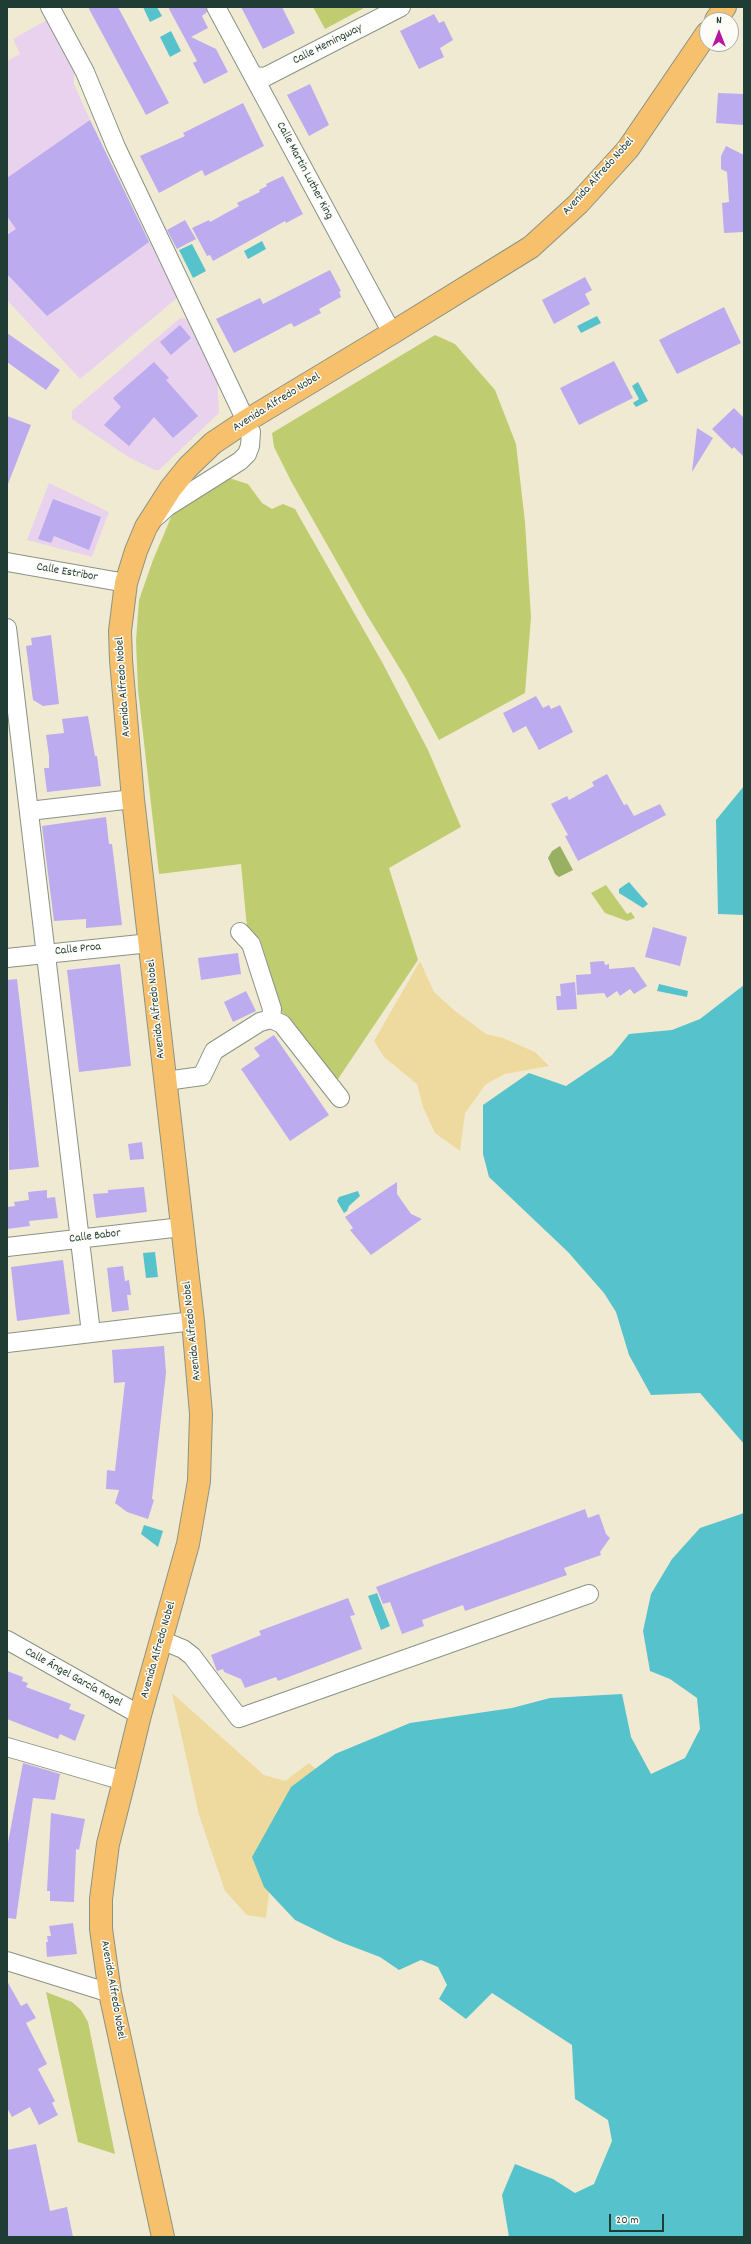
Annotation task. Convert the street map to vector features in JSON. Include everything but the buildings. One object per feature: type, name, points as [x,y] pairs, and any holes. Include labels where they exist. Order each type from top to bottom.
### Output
[{"type":"main road","name":"Avenida Alfredo Nobel","points":[[163,2237],[110,1993],[104,1951],[101,1898],[108,1844],[140,1715],[188,1544],[199,1481],[201,1414],[193,1321],[133,799],[121,660],[120,631],[126,583],[136,551],[146,527],[170,488],[188,467],[213,444],[248,426],[392,333],[531,247],[578,204],[628,149],[699,45]]},
{"type":"street","points":[[50,7],[85,72],[116,147],[248,426],[250,446],[247,454],[240,461],[167,507],[146,527]]},
{"type":"street","name":"Calle Martin Luther King","points":[[216,7],[392,333]]},
{"type":"street","name":"Calle Hemingway","points":[[254,76],[265,77],[401,7]]},
{"type":"street","name":"Calle Estribor","points":[[7,562],[126,583]]},
{"type":"street","points":[[7,628],[91,1333]]},
{"type":"street","points":[[29,811],[133,799]]},
{"type":"street","points":[[240,932],[251,944],[272,1009],[272,1019]]},
{"type":"street","name":"Calle Proa","points":[[7,958],[150,943]]},
{"type":"street","points":[[166,1081],[202,1076],[214,1051],[260,1022],[272,1019],[282,1024],[340,1098]]},
{"type":"street","name":"Calle Babor","points":[[7,1247],[182,1227]]},
{"type":"street","points":[[7,1342],[193,1321]]},
{"type":"street","points":[[161,1640],[183,1649],[192,1656],[239,1718],[589,1594]]},
{"type":"street","name":"Calle Ángel García Rogel","points":[[7,1640],[140,1715]]},
{"type":"street","points":[[7,1747],[124,1781]]},
{"type":"street","points":[[7,1961],[110,1993]]},
{"type":"shaded area","points":[[47,20],[74,70],[74,84],[90,120],[177,298],[80,379],[7,300],[7,61],[20,54],[13,39]]},
{"type":"shaded area","points":[[180,318],[188,319],[217,376],[219,413],[159,470],[155,470],[130,458],[72,419],[72,411]]},
{"type":"shaded area","points":[[49,483],[109,512],[92,557],[27,540]]},
{"type":"green space","points":[[313,7],[366,7],[325,29]]},
{"type":"green space","points":[[435,335],[455,344],[495,390],[516,444],[525,522],[531,617],[525,693],[439,740],[405,677],[367,615],[291,481],[274,447],[272,433]]},
{"type":"green space","points":[[229,478],[248,484],[262,503],[272,509],[283,504],[295,509],[382,662],[428,750],[461,827],[389,868],[418,960],[336,1082],[282,1012],[260,939],[247,928],[241,864],[159,874],[138,690],[136,641],[139,600],[153,560],[172,515]]},
{"type":"green space","points":[[560,846],[573,870],[559,877],[555,874],[548,858],[552,851]]},
{"type":"green space","points":[[606,885],[627,914],[631,912],[635,918],[627,921],[605,913],[591,893]]},
{"type":"green space","points":[[46,1992],[72,2002],[81,2010],[88,2022],[115,2154],[78,2142]]},
{"type":"sand","points":[[420,961],[434,992],[455,1011],[486,1034],[503,1038],[535,1052],[549,1066],[505,1074],[486,1084],[465,1113],[460,1151],[435,1133],[423,1107],[417,1084],[384,1057],[374,1041]]},
{"type":"sand","points":[[172,1693],[264,1775],[285,1781],[309,1763],[345,1794],[275,1844],[266,1918],[247,1915],[225,1891],[199,1815]]},
{"type":"water","points":[[143,7],[157,7],[162,16],[150,22]]},
{"type":"water","points":[[171,31],[181,51],[170,57],[160,37]]},
{"type":"water","points":[[262,241],[266,249],[248,259],[244,251]]},
{"type":"water","points":[[192,244],[206,271],[193,278],[179,250]]},
{"type":"water","points":[[597,316],[601,323],[581,333],[577,326]]},
{"type":"water","points":[[638,382],[648,401],[636,407],[633,403],[639,399],[632,386]]},
{"type":"water","points":[[744,786],[744,915],[718,914],[716,820]]},
{"type":"water","points":[[629,882],[648,904],[643,908],[619,893],[619,889]]},
{"type":"water","points":[[659,984],[688,991],[687,997],[657,991]]},
{"type":"water","points":[[744,985],[744,1444],[700,1393],[651,1395],[629,1355],[616,1312],[604,1293],[568,1252],[489,1177],[483,1154],[483,1105],[529,1073],[566,1086],[612,1055],[629,1034],[672,1030],[700,1019]]},
{"type":"water","points":[[358,1191],[360,1196],[344,1213],[337,1201],[339,1197]]},
{"type":"water","points":[[155,1252],[158,1277],[146,1278],[143,1253]]},
{"type":"water","points":[[744,1513],[744,2237],[509,2237],[502,2195],[515,2164],[553,2179],[575,2193],[594,2184],[612,2141],[608,2120],[575,2099],[572,2045],[492,1993],[466,2019],[439,1999],[447,1985],[438,1967],[421,1960],[399,1970],[380,1957],[338,1941],[295,1920],[264,1887],[252,1857],[291,1787],[335,1754],[410,1723],[512,1708],[550,1698],[622,1694],[631,1737],[651,1774],[685,1758],[700,1729],[697,1698],[670,1679],[650,1671],[643,1631],[651,1594],[672,1559],[700,1528]]},
{"type":"water","points":[[144,1525],[163,1531],[158,1547],[141,1534]]},
{"type":"water","points":[[377,1593],[390,1626],[381,1630],[368,1596]]}]
